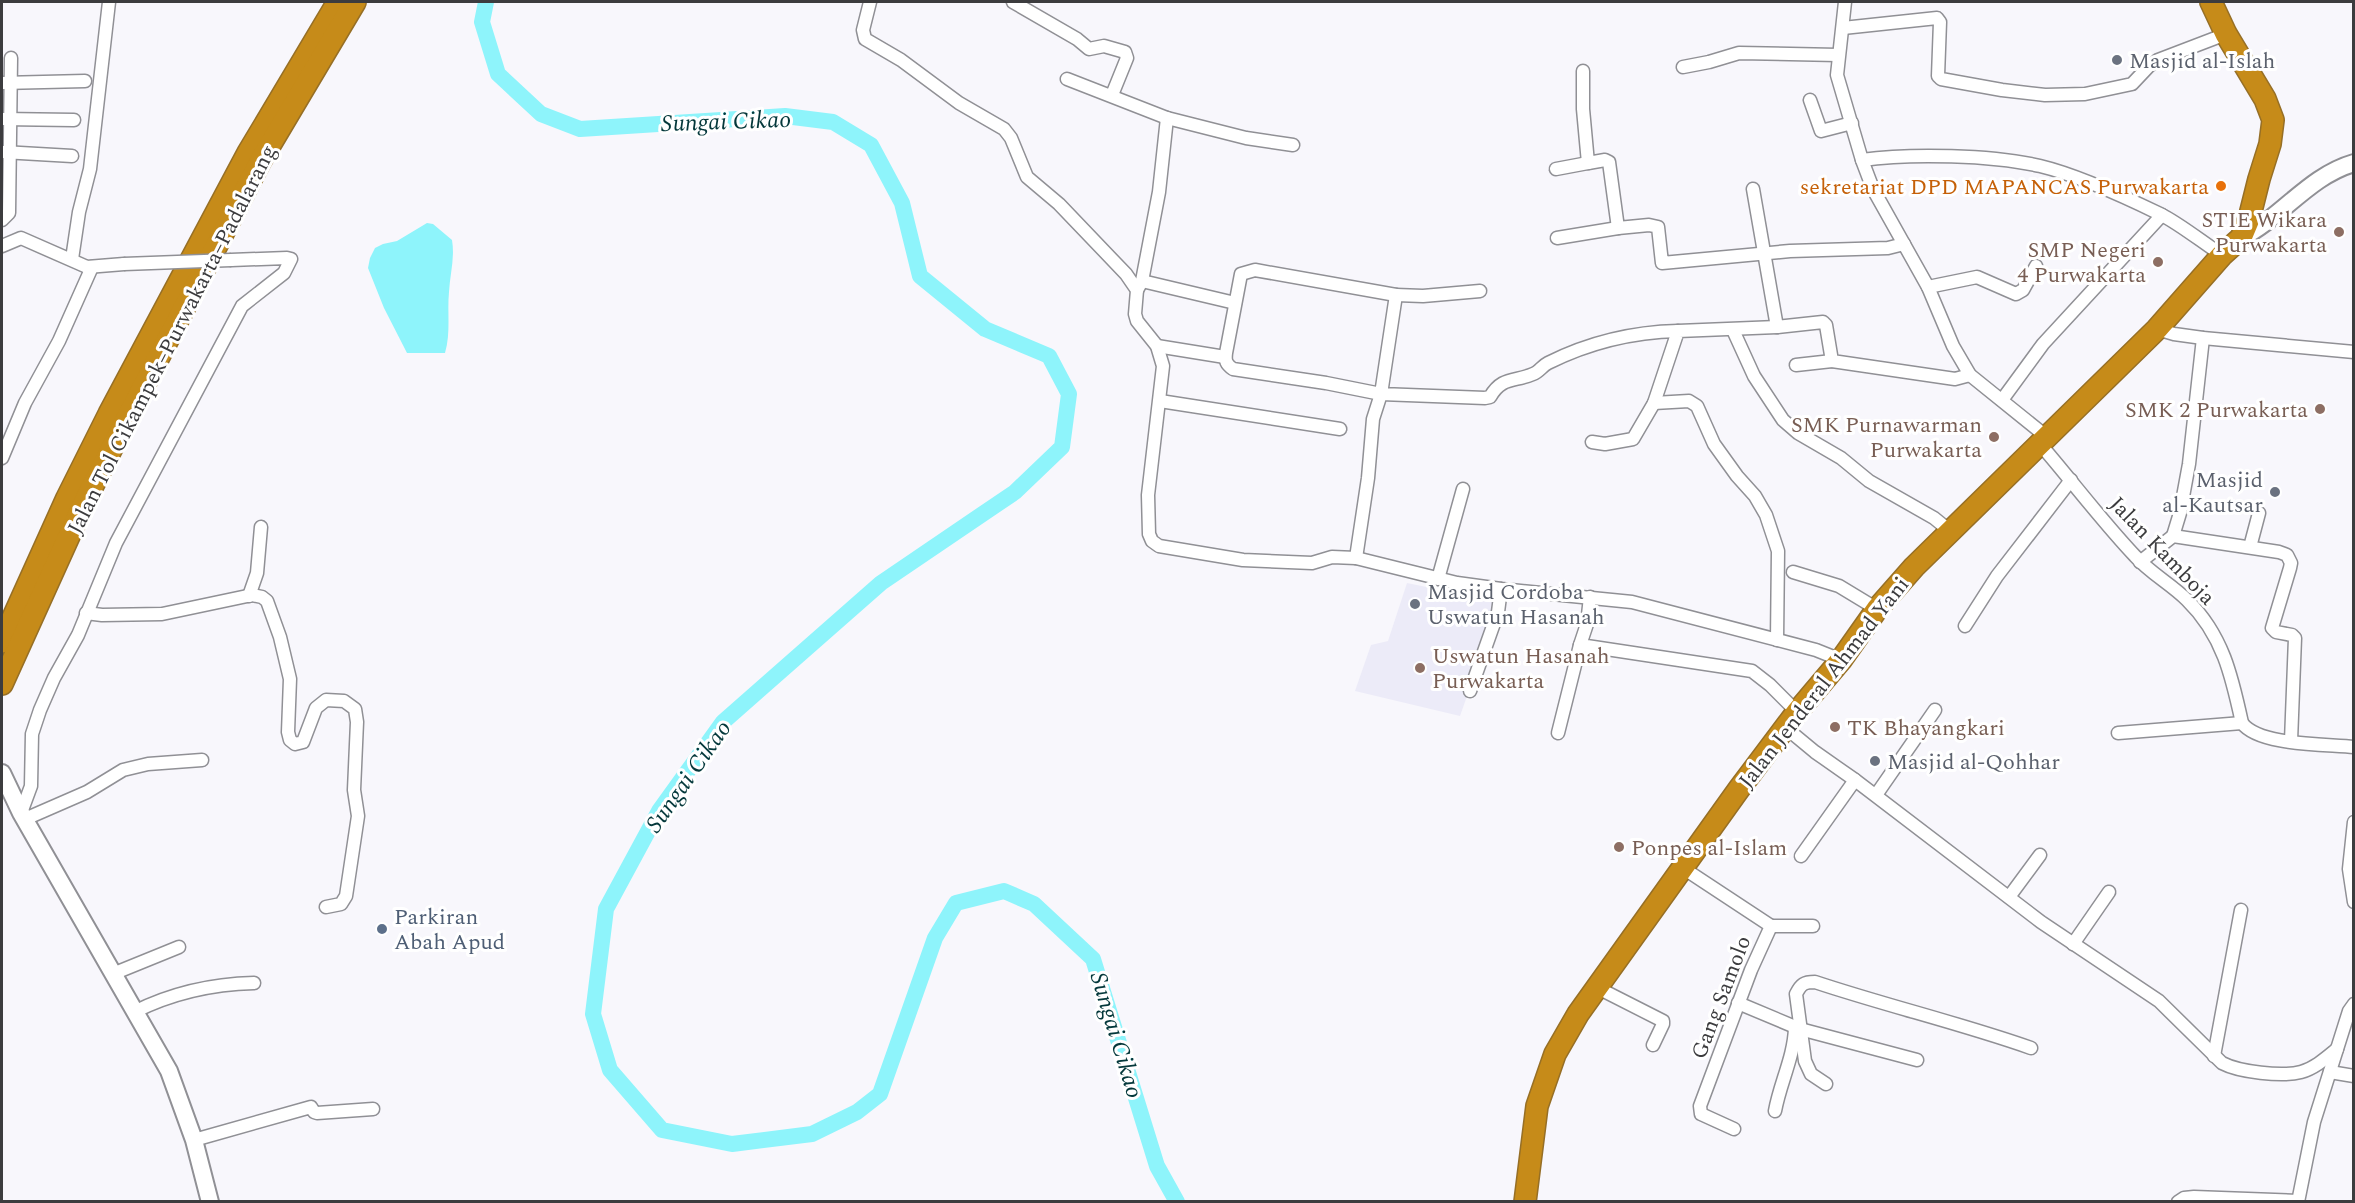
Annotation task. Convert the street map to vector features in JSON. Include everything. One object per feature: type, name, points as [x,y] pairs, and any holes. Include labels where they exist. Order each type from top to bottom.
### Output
[{"type":"highway","name":"Jalan Tol Cikampek–Purwakarta–Padalarang","points":[[2,642],[67,498],[109,414],[248,153],[338,2]]},
{"type":"highway","name":"Jalan Tol Cikampek–Purwakarta–Padalarang","points":[[2,684],[83,505],[125,422],[261,160],[356,2]]},
{"type":"highway","points":[[2215,2],[2226,34],[2265,99],[2273,120],[2270,144],[2245,229]]},
{"type":"highway","name":"Jalan Jenderal Ahmad Yani","points":[[1525,1202],[1533,1126],[1544,1081],[1556,1054],[1596,987],[1739,789],[1793,725],[1877,609],[1914,567],[2157,329],[2245,229]]},
{"type":"street","points":[[72,259],[79,212],[90,169],[109,2]]},
{"type":"street","points":[[870,2],[863,30],[865,39],[901,60],[959,103],[1004,129],[1011,138],[1027,177],[1059,204],[1140,286],[1236,303]]},
{"type":"street","points":[[1013,2],[1077,39],[1089,49],[1104,46],[1125,52],[1127,58],[1112,95]]},
{"type":"street","points":[[1796,364],[1832,361],[1954,379],[1970,375],[1949,338],[1928,287],[1884,210],[1862,160],[1837,75],[1845,2]]},
{"type":"street","points":[[1843,28],[1937,18],[1940,22],[1938,76],[1941,79],[2045,95],[2085,94],[2132,84],[2158,60],[2226,34]]},
{"type":"street","points":[[1683,67],[1739,53],[1838,55]]},
{"type":"street","points":[[2,220],[9,213],[5,152],[6,83],[11,58]]},
{"type":"street","points":[[1583,71],[1583,109],[1588,163]]},
{"type":"street","points":[[1067,79],[1167,118],[1246,138],[1293,145]]},
{"type":"street","points":[[6,83],[85,81]]},
{"type":"street","points":[[1810,100],[1821,131],[1852,123]]},
{"type":"street","points":[[1167,118],[1156,210],[1135,314],[1137,321],[1156,346],[1163,366],[1148,495],[1148,526],[1152,541],[1159,546],[1243,560],[1312,563],[1332,556],[1356,558],[1438,579],[1501,590],[1632,602],[1816,650],[1841,660]]},
{"type":"street","points":[[6,120],[74,120]]},
{"type":"street","points":[[5,152],[72,156]]},
{"type":"street","name":"Jalan Jenderal Ahmad Yani","points":[[2245,229],[2334,157],[2354,152]]},
{"type":"street","points":[[1862,160],[1896,156],[2020,162],[2065,175],[2162,215],[2222,255]]},
{"type":"street","points":[[1556,169],[1605,160],[1610,162],[1618,228]]},
{"type":"street","name":"Jalan Jenderal Ahmad Yani","points":[[2317,173],[2354,163]]},
{"type":"street","points":[[1753,189],[1777,327]]},
{"type":"street","points":[[2002,400],[2043,344],[2162,215]]},
{"type":"street","points":[[1557,238],[1618,228],[1657,226],[1660,258],[1664,264],[1790,251],[1888,248],[1904,244]]},
{"type":"street","points":[[2,246],[21,238],[92,267],[286,258],[291,260],[284,273],[242,306],[116,543],[78,635],[54,678],[37,718],[32,734],[31,786],[23,816]]},
{"type":"street","points":[[1928,287],[1977,277],[2016,294],[2024,290],[2036,266]]},
{"type":"street","points":[[2,458],[25,403],[59,341],[92,267]]},
{"type":"street","points":[[1480,291],[1423,296],[1396,295],[1247,271],[1241,274],[1226,357],[1228,366],[1233,369],[1381,394],[1485,398],[1490,397],[1499,385],[1532,375],[1546,364],[1595,343],[1633,334],[1825,323],[1832,361]]},
{"type":"street","points":[[1356,558],[1368,478],[1373,418],[1381,394],[1396,295]]},
{"type":"street","points":[[2157,329],[2203,338],[2354,352]]},
{"type":"street","points":[[1733,330],[1754,376],[1783,420],[1798,433],[1841,458],[1869,481],[1934,518],[1950,531]]},
{"type":"street","points":[[1592,442],[1605,444],[1630,441],[1654,403],[1678,331]]},
{"type":"street","points":[[2140,562],[2173,536],[2180,513],[2198,398],[2203,338]]},
{"type":"street","points":[[1156,346],[1226,357]]},
{"type":"street","name":"Jalan Kamboja","points":[[1970,375],[2002,400],[2044,441],[2104,523],[2140,562],[2188,601],[2217,640],[2226,657],[2242,723]]},
{"type":"street","points":[[1160,401],[1340,429]]},
{"type":"street","points":[[1654,403],[1689,401],[1697,406],[1714,444],[1755,496],[1766,515],[1778,551],[1777,640]]},
{"type":"street","points":[[1965,626],[1997,576],[2071,480]]},
{"type":"street","points":[[1438,579],[1462,489]]},
{"type":"street","points":[[2250,548],[2259,513]]},
{"type":"street","points":[[249,596],[258,566],[261,527]]},
{"type":"street","points":[[2173,536],[2287,555],[2291,563],[2272,628],[2276,632],[2292,635],[2295,638],[2291,741]]},
{"type":"street","points":[[1793,572],[1839,586],[1877,609]]},
{"type":"street","points":[[1470,691],[1498,612],[1501,590]]},
{"type":"street","points":[[86,613],[162,614],[249,596],[262,597],[267,601],[280,637],[290,679],[288,732],[292,742],[298,744],[306,739],[316,708],[326,699],[334,698],[344,701],[355,709],[357,722],[354,769],[358,816],[344,901],[335,906],[326,907]]},
{"type":"street","points":[[1558,733],[1587,624],[1590,597]]},
{"type":"street","points":[[1580,645],[1752,672],[1770,685],[1793,725],[1815,752],[1876,795],[2073,944],[2159,1000],[2214,1056],[2228,1066],[2256,1072],[2293,1073],[2314,1067],[2337,1049]]},
{"type":"street","points":[[1876,795],[1935,710]]},
{"type":"street","points":[[2118,733],[2242,723],[2253,733],[2263,737],[2354,747]]},
{"type":"street","points":[[23,816],[87,792],[123,770],[148,764],[202,760]]},
{"type":"street","points":[[2,772],[23,816],[115,973],[134,1012],[169,1071],[194,1140],[210,1202]]},
{"type":"street","points":[[1801,856],[1855,780]]},
{"type":"street","points":[[2354,822],[2349,869],[2350,888],[2354,902]]},
{"type":"street","points":[[2009,897],[2040,855]]},
{"type":"street","name":"Gang Samolo","points":[[1683,868],[1771,926],[1760,947],[1738,1003],[1700,1110],[1701,1114],[1734,1129]]},
{"type":"street","points":[[2073,944],[2109,892]]},
{"type":"street","points":[[2214,1056],[2241,910]]},
{"type":"street","points":[[1771,926],[1813,926]]},
{"type":"street","points":[[115,973],[178,947]]},
{"type":"street","points":[[1826,1084],[1811,1074],[1808,1069],[1798,1028],[1796,994],[1800,986],[1806,982],[1815,982],[1974,1028],[2031,1048]]},
{"type":"street","points":[[134,1012],[156,1002],[215,985],[254,983]]},
{"type":"street","points":[[1596,987],[1663,1021],[1653,1045]]},
{"type":"street","points":[[1738,1003],[1798,1028],[1917,1060]]},
{"type":"street","points":[[2178,1202],[2184,1198],[2194,1197],[2298,1201],[2314,1122],[2354,1004]]},
{"type":"street","points":[[1775,1111],[1778,1092],[1792,1054],[1798,1028]]},
{"type":"street","points":[[2330,1072],[2354,1076]]},
{"type":"street","points":[[194,1140],[311,1107],[317,1113],[373,1109]]},
{"type":"shaded area","name":"Uswatun Hasanah Purwakarta","points":[[1407,583],[1500,602],[1460,716],[1355,691],[1371,645],[1388,641]]},
{"type":"water","points":[[427,223],[433,224],[452,240],[453,260],[447,345],[445,353],[407,353],[384,308],[368,268],[375,248],[397,241]]},
{"type":"waterway","name":"Sungai Cikao","points":[[486,2],[482,22],[498,74],[541,114],[580,129],[785,116],[833,122],[871,145],[902,203],[920,276],[985,329],[1049,356],[1069,394],[1062,447],[1015,492],[881,583],[723,722],[659,811],[606,909],[593,1014],[610,1070],[662,1130],[732,1144],[812,1134],[857,1112],[880,1094],[935,938],[956,903],[1004,891],[1034,904],[1093,959],[1157,1166],[1177,1202]]},
{"type":"place","name":"Masjid al-Islah","points":[[2117,60]]},
{"type":"place","name":"sekretariat DPD MAPANCAS Purwakarta","points":[[2221,186]]},
{"type":"place","name":"STIE Wikara Purwakarta","points":[[2339,232]]},
{"type":"place","name":"SMP Negeri 4 Purwakarta","points":[[2158,262]]},
{"type":"place","name":"SMK 2 Purwakarta","points":[[2320,409]]},
{"type":"place","name":"SMK Purnawarman Purwakarta","points":[[1994,437]]},
{"type":"place","name":"Masjid al-Kautsar","points":[[2275,492]]},
{"type":"place","name":"Masjid Cordoba Uswatun Hasanah","points":[[1415,604]]},
{"type":"place","name":"Uswatun Hasanah Purwakarta","points":[[1420,668]]},
{"type":"place","name":"TK Bhayangkari","points":[[1835,727]]},
{"type":"place","name":"Masjid al-Qohhar","points":[[1875,761]]},
{"type":"place","name":"Ponpes al-Islam","points":[[1619,847]]},
{"type":"place","name":"Parkiran Abah Apud","points":[[382,929]]}]
